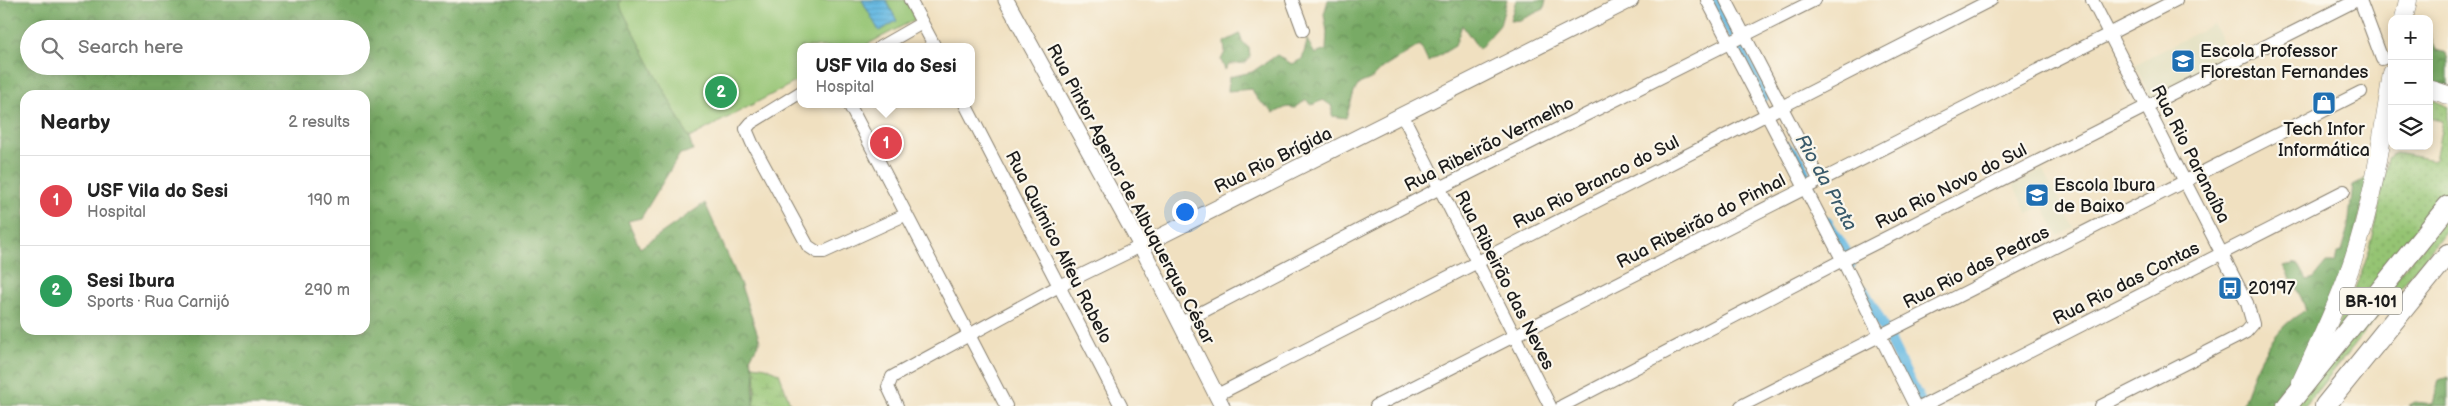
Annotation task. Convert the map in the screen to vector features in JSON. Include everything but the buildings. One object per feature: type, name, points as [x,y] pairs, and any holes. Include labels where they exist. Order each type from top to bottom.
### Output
[{"type":"highway","name":"BR-101","points":[[2291,401],[2448,206]]},
{"type":"highway","name":"BR-101","points":[[2325,406],[2448,254]]},
{"type":"main road","points":[[2405,15],[2408,0]]},
{"type":"main road","points":[[2291,401],[2348,274],[2360,237],[2375,175],[2387,66]]},
{"type":"main road","points":[[2433,90],[2448,95]]},
{"type":"street","points":[[910,0],[933,43]]},
{"type":"street","name":"Rua Pintor Agenor de Albuquerque César","points":[[1006,0],[1141,246],[1220,400]]},
{"type":"street","points":[[1292,0],[1303,30]]},
{"type":"street","name":"Rua Rio Brígida","points":[[896,406],[888,390],[888,382],[892,377],[1059,286],[1403,116],[1631,0]]},
{"type":"street","points":[[1707,0],[1738,40]]},
{"type":"street","points":[[1726,0],[1738,40],[1885,334],[1915,406]]},
{"type":"street","name":"Rua Ribeirão Vermelho","points":[[1181,323],[1438,189],[1815,0]]},
{"type":"street","name":"Rua Rio Branco do Sul","points":[[1220,400],[1478,263],[1991,0]]},
{"type":"street","name":"Rua Rio Paranaíba","points":[[2092,0],[2247,303],[2253,326],[2235,338],[2101,406]]},
{"type":"street","name":"Rua Ribeirão do Pinhal","points":[[1376,406],[2176,0]]},
{"type":"street","points":[[2359,0],[2387,66]]},
{"type":"street","name":"Rua Rio Novo do Sul","points":[[1562,406],[1847,258],[2359,0]]},
{"type":"street","points":[[887,43],[922,23]]},
{"type":"street","name":"Rua Rio das Pedras","points":[[1741,406],[2361,92]]},
{"type":"street","points":[[797,95],[747,126],[752,144],[803,240],[813,250],[824,252],[905,215]]},
{"type":"street","points":[[850,108],[1006,406]]},
{"type":"street","name":"Rua Químico Alfeu Rabelo","points":[[967,108],[1121,406]]},
{"type":"street","name":"Rua Ribeirão das Neves","points":[[1403,116],[1438,189],[1478,263],[1550,406]]},
{"type":"street","name":"Rua Rio das Contas","points":[[1926,404],[2344,191]]},
{"type":"shaded area","name":"Escola Professor Florestan Fernandes","points":[[2213,24],[2231,58],[2151,99],[2135,65]]},
{"type":"shaded area","name":"Escola Ibura de Baixo","points":[[2042,170],[2074,228],[2058,236],[2043,206],[2028,214],[2013,185]]},
{"type":"green space","points":[[0,0],[621,0],[619,4],[689,138],[693,151],[680,154],[641,218],[628,221],[640,248],[705,203],[740,283],[760,341],[750,358],[755,371],[753,406],[0,406]]},
{"type":"green space","points":[[621,0],[906,0],[916,19],[870,43],[797,43],[797,81],[689,138],[619,4]]},
{"type":"green space","points":[[1328,0],[1507,0],[1500,25],[1479,49],[1462,25],[1455,46],[1428,62],[1420,45],[1383,68],[1373,78],[1359,84],[1354,92],[1346,118],[1332,116],[1332,106],[1323,100],[1312,105],[1306,100],[1295,108],[1287,107],[1274,113],[1257,99],[1252,89],[1228,91],[1229,77],[1252,72],[1277,55],[1292,64],[1302,59],[1307,42],[1303,33],[1315,54],[1326,50],[1327,32],[1324,14]]},
{"type":"green space","points":[[1516,0],[1546,0],[1544,9],[1520,20],[1510,21]]},
{"type":"green space","points":[[1240,34],[1242,42],[1249,48],[1250,57],[1245,63],[1230,64],[1225,70],[1221,60],[1225,52],[1224,42]]},
{"type":"green space","points":[[2433,42],[2436,50],[2446,53],[2448,61],[2448,86],[2433,80]]},
{"type":"green space","points":[[2433,100],[2448,107],[2448,193],[2330,340],[2365,263],[2373,237],[2387,158],[2396,153],[2435,160],[2443,120],[2433,118]]},
{"type":"green space","points":[[2369,177],[2351,251],[2309,347],[2275,406],[2242,406],[2258,365],[2273,339],[2282,328],[2305,311],[2300,296],[2283,266],[2298,263],[2307,280],[2314,278],[2326,263],[2335,263],[2337,253],[2341,252],[2348,227],[2353,185]]},
{"type":"green space","points":[[2448,215],[2448,229],[2305,406],[2293,406]]},
{"type":"green space","points":[[753,365],[766,367],[779,373],[791,406],[753,406],[756,380]]},
{"type":"green space","points":[[2448,377],[2448,406],[2408,406],[2415,402],[2433,404],[2439,380]]},
{"type":"water","points":[[862,0],[886,0],[897,21],[879,31]]},
{"type":"waterway","name":"Rio da Prata","points":[[1715,0],[1764,96]]},
{"type":"waterway","name":"Rio da Prata","points":[[1786,147],[1800,161],[1810,189]]},
{"type":"waterway","name":"Rio da Prata","points":[[1827,222],[1845,250],[1850,265]]},
{"type":"waterway","name":"Rio da Prata","points":[[1863,290],[1923,406]]},
{"type":"place","name":"Escola Professor Florestan Fernandes","points":[[2183,61]]},
{"type":"place","name":"Sesi Ibura","points":[[721,92]]},
{"type":"place","name":"Tech Infor Informática","points":[[2324,103]]},
{"type":"place","name":"USF Vila do Sesi","points":[[886,143]]},
{"type":"place","name":"Escola Ibura de Baixo","points":[[2037,195]]},
{"type":"place","name":"20197","points":[[2230,288]]}]
